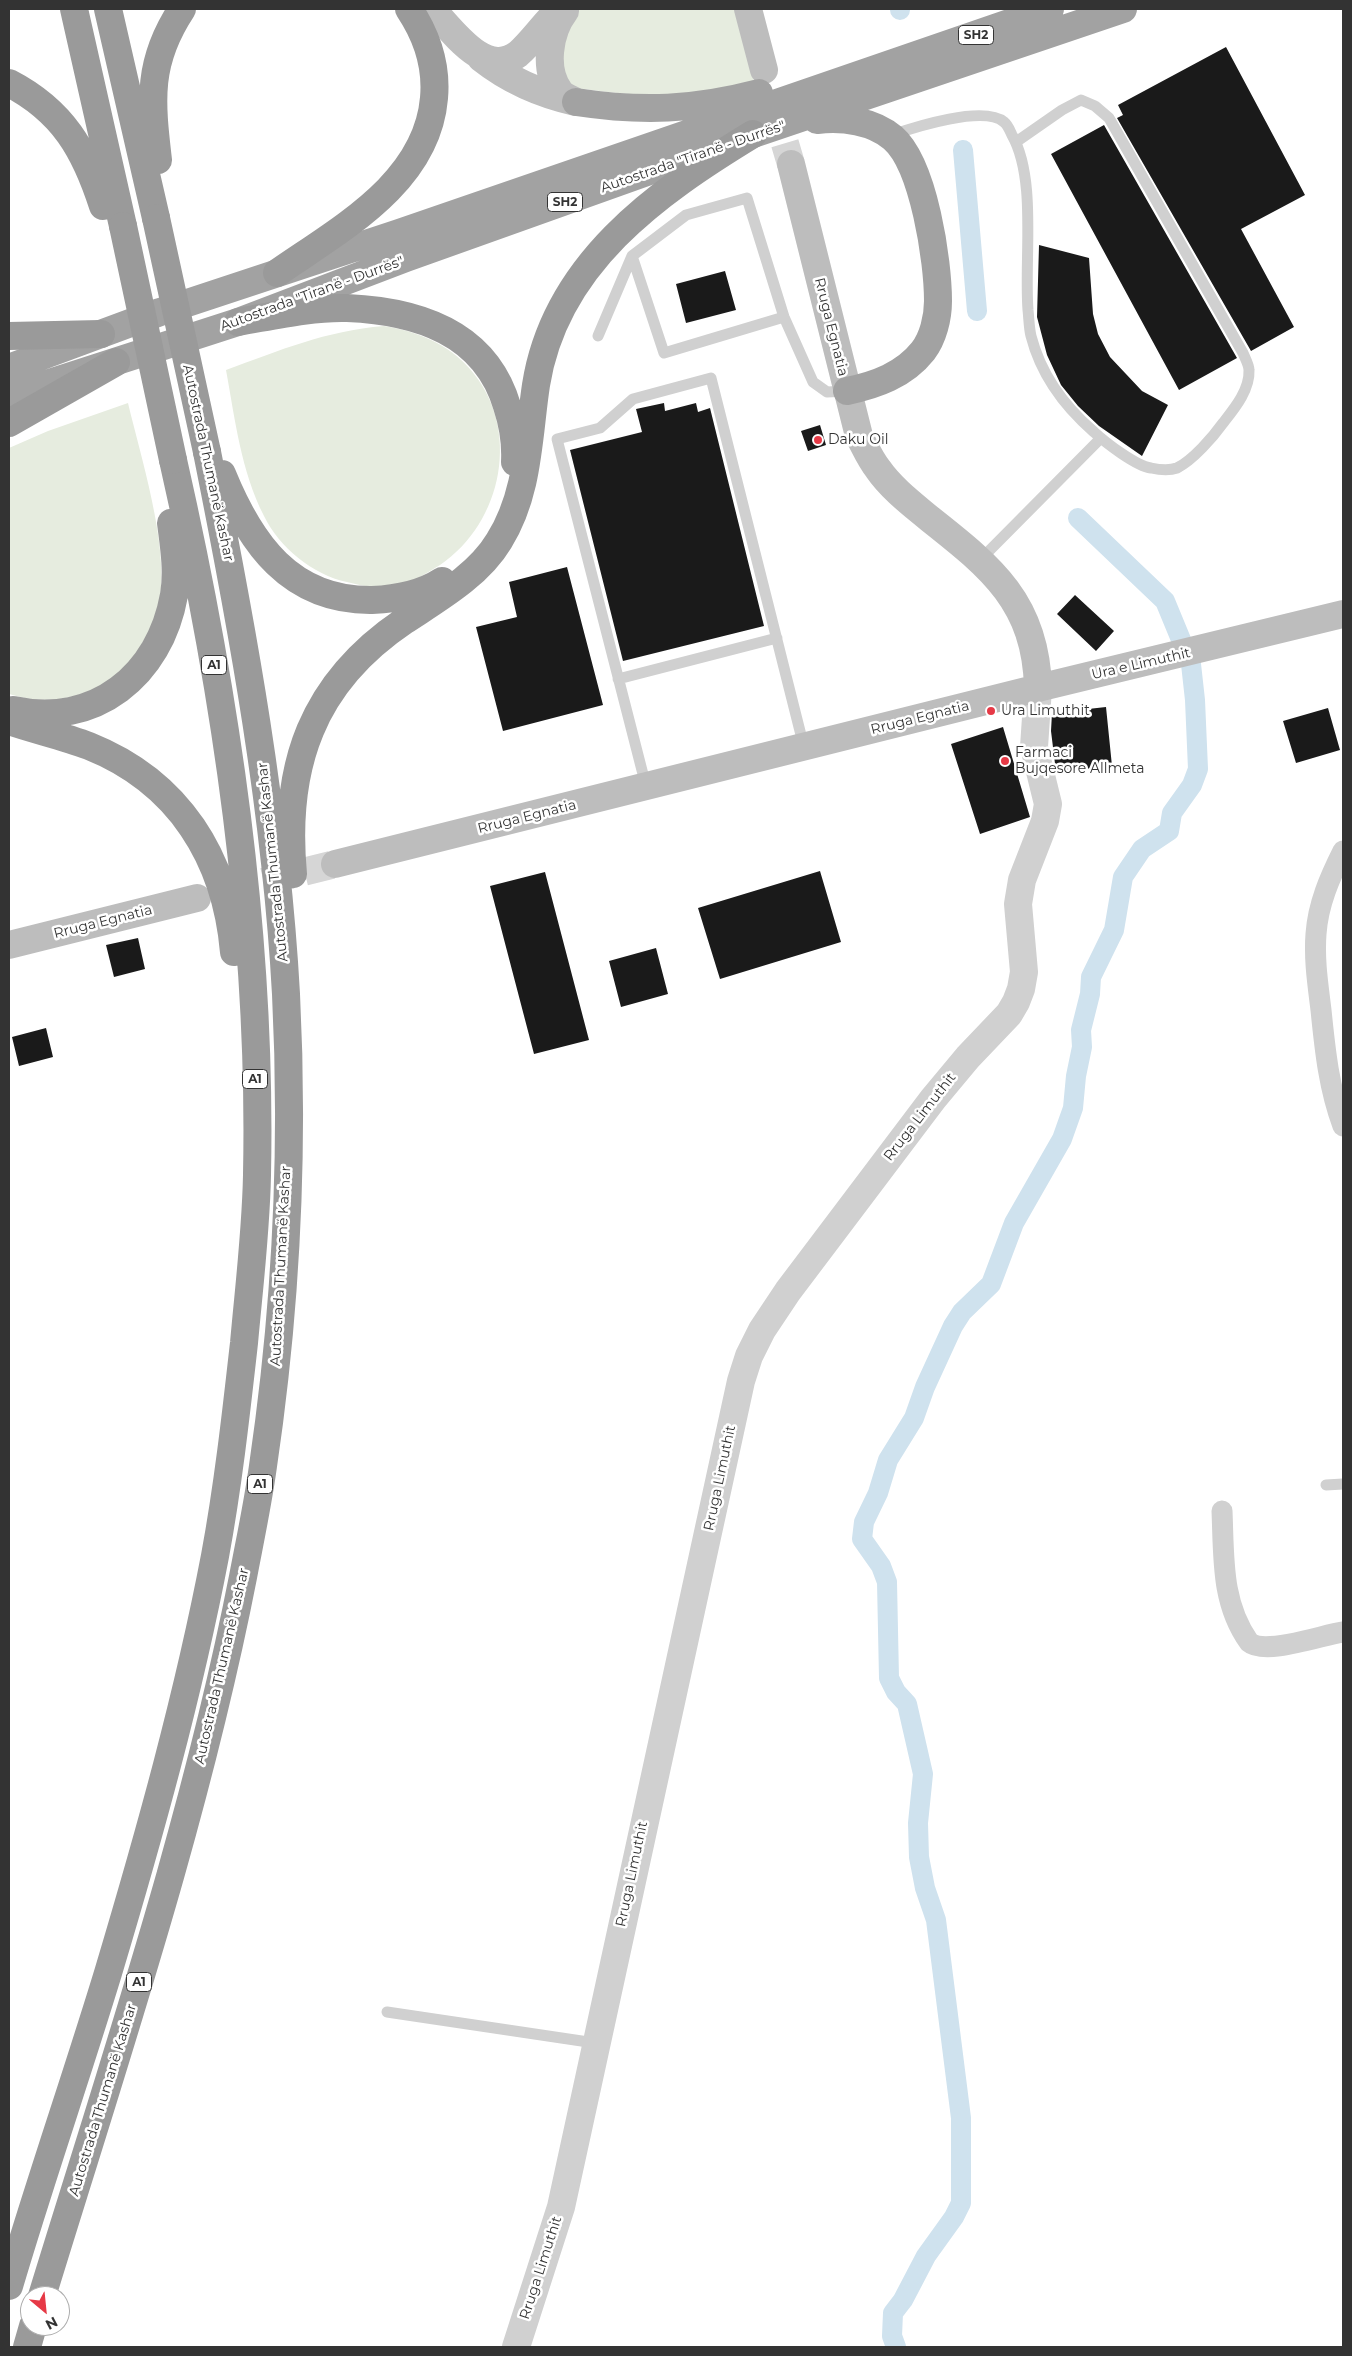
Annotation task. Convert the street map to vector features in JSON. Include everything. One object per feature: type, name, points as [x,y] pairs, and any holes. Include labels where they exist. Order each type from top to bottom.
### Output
[{"type":"highway","points":[[74,9],[117,228]]},
{"type":"highway","points":[[108,9],[160,217]]},
{"type":"highway","points":[[160,217],[152,106],[154,77],[160,49],[182,9]]},
{"type":"highway","points":[[277,272],[352,221],[381,196],[416,157],[426,135],[433,111],[436,83],[431,55],[423,29],[409,9]]},
{"type":"highway","name":"Autostrada \"Tiranë - Durrës\"","points":[[9,368],[277,272],[902,61],[1050,9]]},
{"type":"highway","name":"Autostrada \"Tiranë - Durrës\"","points":[[9,396],[238,322],[406,258],[753,134],[1123,9]]},
{"type":"highway","points":[[576,102],[625,108],[685,108],[730,100],[902,61]]},
{"type":"highway","points":[[9,82],[42,103],[74,139],[85,158],[117,228]]},
{"type":"highway","points":[[791,122],[828,119],[847,120],[862,122],[880,129],[890,136],[907,156],[923,195],[934,255],[938,301],[932,334],[923,351],[904,370],[868,386],[847,391]]},
{"type":"highway","points":[[294,1234],[305,1177],[303,1019],[290,835],[296,779],[302,750],[312,724],[338,680],[359,657],[378,640],[469,575],[499,543],[512,516],[524,481],[536,384],[546,344],[556,316],[590,264],[619,232],[655,200],[699,167],[753,134]]},
{"type":"highway","name":"Autostrada Thumanë Kashar","points":[[45,2286],[134,2000],[180,1840],[215,1707],[235,1617],[263,1471],[273,1393],[289,1300],[294,1234],[286,994],[278,896],[256,717],[210,451],[186,358],[160,217]]},
{"type":"highway","name":"Autostrada Thumanë Kashar","points":[[9,2286],[108,1970],[183,1699],[216,1546],[235,1429],[239,1312],[244,1250],[257,1176],[255,1046],[248,912],[217,680],[191,538],[168,462],[154,367],[117,228]]},
{"type":"highway","points":[[210,451],[244,521],[277,565],[297,580],[321,592],[340,598],[363,600],[388,600],[414,594],[438,583],[461,567],[482,546],[498,524],[508,501],[514,476],[516,452],[513,425],[504,395],[490,367],[467,343],[439,326],[410,316],[346,308],[307,311],[238,322]]},
{"type":"highway","points":[[9,336],[101,334]]},
{"type":"highway","points":[[9,424],[116,362]]},
{"type":"highway","points":[[9,709],[28,713],[49,714],[90,706],[122,687],[138,673],[153,654],[170,615],[175,592],[175,561],[168,462]]},
{"type":"highway","points":[[9,721],[88,746],[128,765],[147,779],[180,810],[213,864],[225,897],[235,972],[240,1174],[244,1250]]},
{"type":"main road","points":[[432,9],[476,54],[499,72],[538,92],[576,102]]},
{"type":"main road","points":[[476,54],[494,62],[507,61],[519,53],[545,22],[560,9]]},
{"type":"main road","points":[[566,9],[561,15],[552,40],[549,63],[553,80],[561,93],[576,102]]},
{"type":"main road","points":[[748,9],[764,70]]},
{"type":"main road","name":"Rruga Egnatia","points":[[335,864],[1038,688],[1036,654],[1021,614],[1009,592],[980,560],[916,507],[878,470],[859,436],[791,164]]},
{"type":"main road","name":"Ura e Limuthit","points":[[1038,688],[1245,640],[1343,614]]},
{"type":"main road","name":"Rruga Egnatia","points":[[9,945],[197,898]]},
{"type":"street","name":"Rruga Limuthit","points":[[516,2347],[561,2207],[595,2043],[741,1381],[749,1356],[762,1330],[788,1291],[933,1099],[968,1057],[1009,1014],[1021,989],[1024,972],[1018,904],[1022,880],[1045,821],[1048,804],[1034,747],[1038,688]]},
{"type":"street","points":[[1343,851],[1331,874],[1322,902],[1316,934],[1316,968],[1328,1071],[1343,1126]]},
{"type":"street","points":[[1222,1511],[1224,1580],[1232,1611],[1249,1642],[1253,1645],[1264,1646],[1285,1644],[1343,1632]]},
{"type":"lane","points":[[890,136],[926,123],[987,116],[993,116],[1006,123],[1016,142],[1024,173],[1026,274],[1030,334],[1040,364],[1070,409],[1101,438],[1146,468],[1164,470],[1178,467],[1202,448],[1238,405],[1247,385],[1250,369],[1243,353],[1109,118],[1095,106],[1080,100],[1062,110],[1016,142]]},
{"type":"lane","points":[[598,336],[632,256],[686,214],[747,198],[784,317],[813,382],[827,392],[847,391]]},
{"type":"lane","points":[[632,256],[664,353],[784,317]]},
{"type":"lane","points":[[646,787],[557,439],[600,428],[633,399],[711,378],[804,748]]},
{"type":"lane","points":[[980,560],[1101,438]]},
{"type":"lane","points":[[618,679],[777,638]]},
{"type":"lane","points":[[1326,1485],[1343,1484]]},
{"type":"lane","points":[[387,2012],[595,2043]]},
{"type":"shaded area","points":[[577,9],[736,9],[754,81],[732,88],[709,92],[663,96],[570,87],[558,59]]},
{"type":"shaded area","points":[[384,326],[420,335],[442,346],[462,360],[486,393],[496,419],[500,446],[498,473],[491,500],[479,525],[462,547],[440,565],[408,583],[396,586],[371,587],[334,578],[310,566],[288,549],[270,527],[256,499],[244,463],[226,370],[323,337],[342,332]]},
{"type":"shaded area","points":[[128,403],[157,526],[161,576],[160,598],[157,611],[140,647],[132,659],[113,679],[101,686],[67,698],[44,700],[9,694],[9,448],[48,431]]},
{"type":"building","points":[[1226,47],[1305,195],[1241,229],[1294,327],[1251,351],[1117,118],[1123,115],[1118,105]]},
{"type":"building","points":[[1104,125],[1237,358],[1179,390],[1051,154]]},
{"type":"building","points":[[1039,245],[1089,258],[1093,314],[1098,334],[1110,357],[1142,391],[1168,405],[1142,456],[1099,426],[1078,406],[1061,385],[1047,355],[1037,317]]},
{"type":"building","points":[[725,271],[736,310],[686,323],[676,284]]},
{"type":"building","points":[[664,403],[665,411],[696,403],[698,412],[710,408],[764,626],[623,661],[570,450],[642,432],[636,409]]},
{"type":"building","points":[[820,425],[826,445],[808,451],[801,431]]},
{"type":"building","points":[[567,567],[603,705],[503,731],[476,627],[517,617],[509,582]]},
{"type":"building","points":[[1075,595],[1114,631],[1096,651],[1057,614]]},
{"type":"building","points":[[1106,707],[1112,766],[1056,772],[1051,731],[1052,713]]},
{"type":"building","points":[[1328,708],[1340,750],[1296,763],[1283,721]]},
{"type":"building","points":[[1003,727],[1030,817],[980,834],[951,744]]},
{"type":"building","points":[[820,871],[841,942],[720,979],[698,908]]},
{"type":"building","points":[[545,872],[589,1040],[534,1054],[490,886]]},
{"type":"building","points":[[138,938],[145,969],[114,977],[106,945]]},
{"type":"building","points":[[656,948],[668,994],[621,1007],[609,961]]},
{"type":"building","points":[[46,1028],[53,1057],[19,1066],[12,1037]]},
{"type":"waterway","points":[[963,150],[977,311]]},
{"type":"waterway","points":[[896,2347],[892,2336],[893,2313],[903,2300],[926,2256],[954,2217],[961,2203],[961,2118],[936,1920],[925,1888],[919,1857],[918,1823],[923,1774],[907,1704],[896,1692],[889,1678],[887,1582],[881,1566],[862,1539],[864,1522],[878,1493],[888,1460],[914,1418],[925,1387],[953,1326],[962,1312],[991,1284],[1014,1223],[1062,1139],[1073,1108],[1076,1076],[1082,1047],[1081,1030],[1090,994],[1091,977],[1114,930],[1123,877],[1142,849],[1169,831],[1172,813],[1192,785],[1198,769],[1195,700],[1191,664],[1165,601],[1078,518]]},
{"type":"tunnel","points":[[773,103],[791,164]]},
{"type":"tunnel","points":[[223,892],[335,864]]},
{"type":"place","name":"Daku Oil","points":[[818,440]]},
{"type":"place","name":"Ura Limuthit","points":[[991,711]]},
{"type":"place","name":"Farmaci Bujqesore Allmeta","points":[[1005,761]]}]
